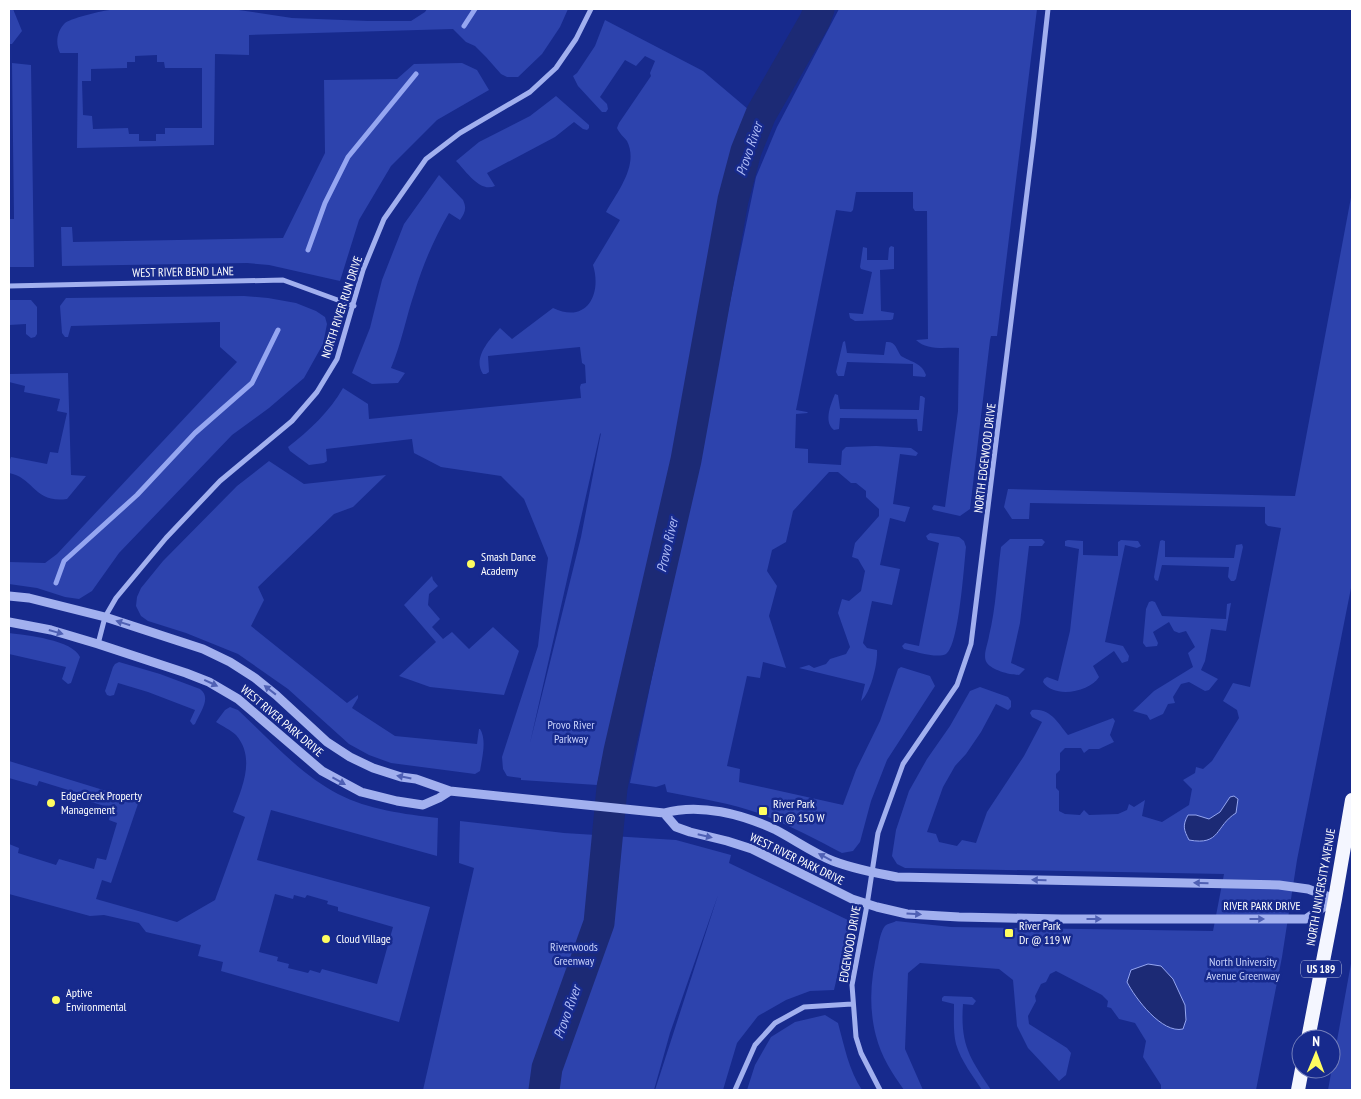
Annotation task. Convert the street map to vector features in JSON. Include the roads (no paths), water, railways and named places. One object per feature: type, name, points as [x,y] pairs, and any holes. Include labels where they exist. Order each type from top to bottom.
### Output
[{"type":"highway","name":"NORTH UNIVERSITY AVENUE","points":[[1310,1029],[1352,800]]},
{"type":"street","name":"NORTH RIVER RUN DRIVE","points":[[98,644],[105,617],[116,598],[166,538],[220,481],[292,421],[317,392],[337,359],[363,270],[384,220],[426,160],[460,133],[530,92],[556,68],[576,39],[591,9]]},
{"type":"street","name":"NORTH EDGEWOOD DRIVE","points":[[869,886],[878,832],[903,764],[957,685],[971,644],[1048,9]]},
{"type":"street","name":"WEST RIVER BEND LANE","points":[[9,286],[283,280],[354,306]]},
{"type":"street","name":"WEST RIVER PARK DRIVE","points":[[9,596],[29,598],[105,617],[202,649],[230,662],[255,678],[327,742],[350,757],[373,768],[401,777],[416,779],[450,791],[664,814],[676,810],[691,809],[714,811],[774,829],[832,861],[871,873]]},
{"type":"street","name":"WEST RIVER PARK DRIVE","points":[[9,622],[51,630],[98,644],[186,672],[223,689],[261,717],[322,771],[339,782],[361,792],[397,802],[423,805],[450,791]]},
{"type":"street","name":"WEST RIVER PARK DRIVE","points":[[664,814],[676,827],[752,849],[867,905]]},
{"type":"street","name":"RIVER PARK DRIVE","points":[[871,873],[896,877],[1279,885],[1308,889],[1335,899]]},
{"type":"street","name":"EDGEWOOD DRIVE","points":[[869,886],[854,967],[852,1004],[856,1037],[861,1053],[880,1090]]},
{"type":"street","name":"RIVER PARK DRIVE","points":[[867,905],[906,914],[959,917],[1306,919],[1335,899]]},
{"type":"street","points":[[735,1090],[755,1045],[775,1023],[804,1007],[852,1004]]},
{"type":"waterway","points":[[464,26],[475,9]]},
{"type":"waterway","name":"Provo River","points":[[544,1090],[547,1068],[599,923],[612,788],[686,460],[733,200],[746,151],[761,114],[815,20],[819,9]]},
{"type":"waterway","points":[[308,250],[325,203],[348,157],[416,74]]},
{"type":"waterway","points":[[56,583],[64,561],[137,495],[195,433],[252,383],[278,330]]},
{"type":"place","name":"Smash Dance Academy","points":[[471,564]]},
{"type":"place","name":"EdgeCreek Property Management","points":[[51,803]]},
{"type":"place","name":"River Park Dr @ 150 W","points":[[763,811]]},
{"type":"place","name":"River Park Dr @ 119 W","points":[[1009,933]]},
{"type":"place","name":"Cloud Village","points":[[326,939]]},
{"type":"place","name":"Aptive Environmental","points":[[56,1000]]},
{"type":"park label","name":"Provo River Parkway","points":[[571,732]]},
{"type":"park label","name":"Riverwoods Greenway","points":[[574,954]]},
{"type":"park label","name":"North University Avenue Greenway","points":[[1243,969]]}]
